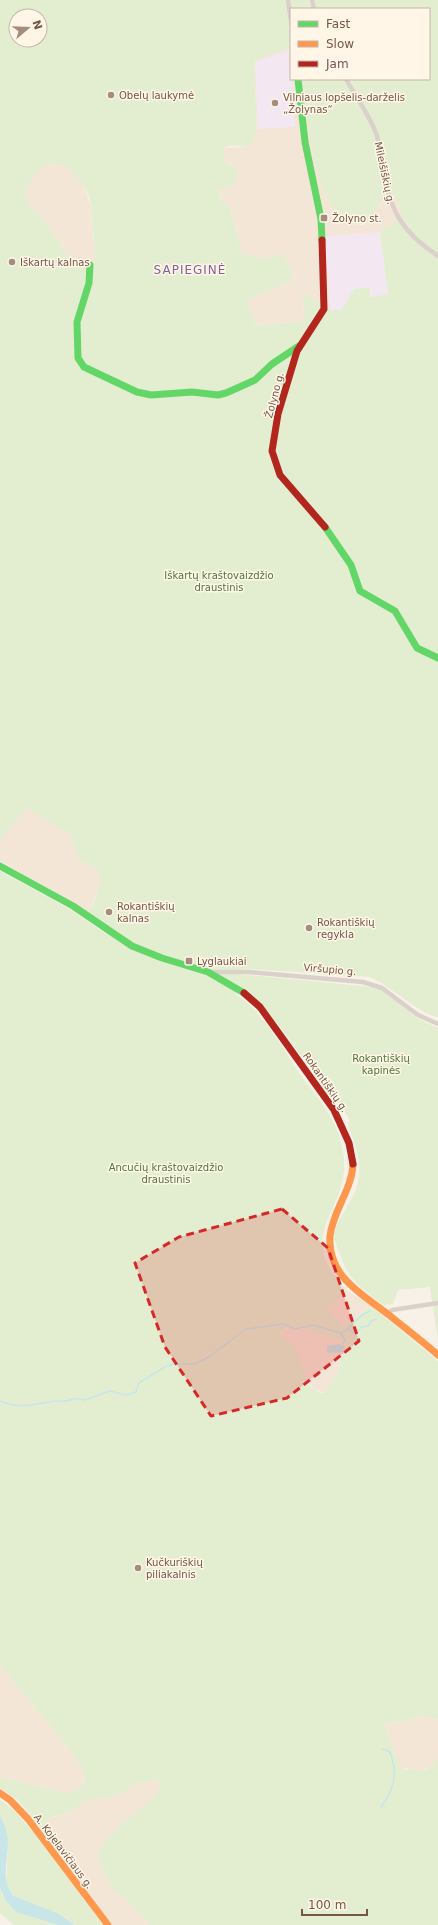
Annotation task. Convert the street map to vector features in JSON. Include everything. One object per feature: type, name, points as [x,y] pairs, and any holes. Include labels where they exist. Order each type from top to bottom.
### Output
[{"type":"street","points":[[288,0],[290,14]]},
{"type":"street","name":"Žolyno g.","points":[[298,80],[305,142],[321,219],[324,309],[300,346],[278,414],[272,451],[280,475],[329,532],[351,565],[360,591],[395,611],[417,648],[438,658]]},
{"type":"street","name":"Mileišiškių g.","points":[[347,80],[372,122],[377,136],[386,183],[397,217],[410,234],[438,256]]},
{"type":"street","points":[[90,265],[89,284],[78,314],[78,358],[84,366],[137,392],[151,395],[192,392],[218,395],[226,393],[255,380],[272,364],[300,346]]},
{"type":"street","name":"Rokantiškių g.","points":[[0,866],[73,906],[132,946],[208,972],[246,994],[260,1007],[342,1123],[350,1143],[353,1164],[349,1186],[332,1226],[331,1235],[334,1255],[343,1276],[353,1288],[388,1314],[438,1355]]},
{"type":"street","name":"Viršupio g.","points":[[208,972],[249,972],[363,982],[382,988],[418,1015],[438,1024]]},
{"type":"street","points":[[388,1314],[392,1310],[438,1304]]},
{"type":"street","name":"A. Kojelavičiaus g.","points":[[0,1793],[10,1800],[28,1819],[108,1925]]},
{"type":"highlighted area","points":[[282,1209],[328,1248],[359,1341],[287,1398],[211,1416],[165,1347],[135,1263],[179,1237]]},
{"type":"shaded area","points":[[290,47],[290,80],[302,80],[310,136],[343,220],[349,225],[363,225],[370,220],[380,200],[387,195],[395,195],[404,217],[380,232],[330,310],[303,293],[304,321],[256,325],[247,301],[294,279],[284,254],[260,259],[242,253],[230,207],[220,198],[219,190],[235,184],[231,164],[224,160],[224,148],[241,147],[257,132],[254,61]]},
{"type":"shaded area","name":"Vilniaus lopšelis-darželis „Žolynas“","points":[[290,49],[290,80],[292,80],[295,127],[258,129],[255,62]]},
{"type":"shaded area","points":[[49,164],[66,166],[84,186],[92,210],[95,261],[83,264],[74,263],[69,259],[48,224],[29,205],[24,195],[31,180],[39,170]]},
{"type":"shaded area","points":[[380,232],[388,294],[371,297],[369,287],[354,289],[341,310],[330,310],[325,236]]},
{"type":"shaded area","points":[[55,777],[79,860],[98,870],[101,877],[101,884],[88,912],[0,861],[0,841],[12,824]]},
{"type":"shaded area","points":[[348,1291],[371,1306],[343,1327],[327,1309]]},
{"type":"shaded area","points":[[292,1327],[314,1331],[342,1341],[347,1345],[348,1348],[342,1355],[338,1372],[325,1393],[314,1390],[303,1374],[295,1347],[282,1336],[283,1330]]},
{"type":"shaded area","points":[[0,1666],[59,1736],[83,1769],[85,1783],[78,1789],[67,1793],[0,1777]]},
{"type":"shaded area","points":[[422,1715],[428,1715],[434,1720],[438,1718],[438,1758],[432,1766],[424,1770],[416,1771],[407,1768],[401,1770],[384,1724],[408,1721]]},
{"type":"shaded area","points":[[158,1780],[160,1782],[158,1792],[121,1825],[101,1846],[117,1894],[129,1901],[149,1925],[110,1925],[46,1835],[48,1821],[52,1817],[68,1813],[92,1799],[114,1797],[139,1783]]},
{"type":"green space","points":[[0,0],[438,0],[438,1017],[414,1006],[370,977],[251,969],[241,969],[239,974],[372,987],[384,991],[417,1018],[438,1028],[438,1341],[430,1287],[398,1290],[393,1304],[383,1305],[356,1283],[351,1277],[343,1262],[335,1240],[335,1231],[356,1190],[359,1175],[358,1156],[348,1124],[350,1120],[328,1086],[321,1084],[271,1016],[249,993],[237,985],[235,994],[244,1000],[262,1019],[324,1107],[334,1123],[343,1148],[343,1178],[338,1195],[326,1224],[323,1238],[324,1254],[332,1271],[348,1291],[327,1309],[343,1327],[371,1306],[438,1361],[438,1718],[434,1720],[428,1715],[422,1715],[408,1721],[384,1724],[401,1770],[425,1770],[429,1768],[438,1758],[438,1925],[149,1925],[129,1901],[117,1894],[111,1886],[101,1865],[98,1854],[101,1846],[121,1825],[158,1792],[160,1782],[158,1780],[139,1783],[114,1797],[92,1799],[68,1813],[52,1817],[48,1821],[48,1831],[46,1835],[18,1800],[0,1788],[0,1777],[67,1793],[78,1789],[85,1783],[83,1769],[59,1736],[0,1666],[0,871],[71,910],[112,938],[85,917],[99,888],[100,882],[98,870],[79,860],[70,834],[27,808],[0,841]],"holes":[[[290,8],[430,8],[430,80],[302,80],[314,158],[319,178],[327,197],[337,213],[349,225],[365,223],[369,220],[381,201],[387,195],[395,195],[403,217],[380,232],[388,294],[371,297],[369,287],[354,289],[341,310],[330,310],[303,293],[304,321],[256,325],[247,301],[294,279],[284,254],[260,259],[242,253],[230,207],[220,198],[219,190],[235,184],[237,173],[235,168],[224,160],[224,148],[229,146],[247,145],[254,139],[257,132],[254,61],[290,47]],[[49,164],[66,166],[84,186],[89,197],[92,210],[95,261],[79,263],[69,259],[48,224],[29,205],[24,195],[34,177],[40,170]],[[288,1327],[302,1328],[338,1340],[348,1348],[342,1355],[338,1372],[325,1393],[318,1392],[308,1383],[296,1349],[281,1332]]]},
{"type":"green space","points":[[0,1800],[11,1808],[38,1837],[103,1925],[75,1925],[66,1918],[14,1896],[7,1888],[8,1842],[0,1815]]},
{"type":"green space","points":[[0,1888],[4,1898],[16,1910],[58,1925],[14,1925],[0,1913]]},
{"type":"water","points":[[339,1344],[345,1346],[343,1352],[327,1353],[327,1346]]},
{"type":"water","points":[[0,1815],[6,1828],[8,1839],[6,1871],[7,1884],[14,1896],[59,1914],[75,1925],[58,1925],[16,1912],[6,1901],[0,1888]]},
{"type":"waterway","points":[[0,1401],[17,1406],[25,1406],[55,1401],[76,1399],[85,1400],[110,1391],[126,1395],[136,1392],[140,1382],[165,1367],[174,1364],[194,1364],[207,1358],[246,1329],[284,1324],[294,1329],[313,1325],[341,1333],[348,1329],[357,1319],[370,1311]]},
{"type":"waterway","points":[[349,1330],[355,1333],[362,1327],[368,1326],[371,1321],[376,1319]]},
{"type":"waterway","points":[[341,1334],[345,1340],[343,1344]]},
{"type":"waterway","points":[[381,1807],[392,1788],[394,1775],[394,1767],[390,1752],[382,1749]]},
{"type":"traffic: fast","points":[[298,80],[305,142],[321,219],[322,240]]},
{"type":"traffic: fast","points":[[90,265],[89,283],[77,322],[78,358],[84,367],[137,392],[151,395],[192,392],[218,395],[226,393],[255,380],[272,364],[299,346]]},
{"type":"traffic: fast","points":[[325,527],[351,565],[360,591],[395,611],[417,648],[438,658]]},
{"type":"traffic: fast","points":[[0,866],[73,906],[132,946],[162,958],[208,972],[244,993]]},
{"type":"traffic: slow","points":[[353,1164],[349,1183],[335,1217],[330,1236],[334,1262],[348,1283],[438,1355]]},
{"type":"traffic: slow","points":[[0,1793],[10,1800],[28,1819],[108,1925]]},
{"type":"traffic: jam","points":[[322,240],[324,309],[297,351],[278,414],[272,451],[280,475],[325,527]]},
{"type":"traffic: jam","points":[[244,993],[260,1007],[334,1110],[349,1143],[353,1164]]},
{"type":"place","name":"Obelų laukymė","points":[[111,95]]},
{"type":"place","name":"Vilniaus lopšelis-darželis „Žolynas“","points":[[275,103]]},
{"type":"place","name":"Žolyno st.","points":[[324,218]]},
{"type":"place","name":"Iškartų kalnas","points":[[12,262]]},
{"type":"place","name":"Rokantiškių kalnas","points":[[109,912]]},
{"type":"place","name":"Rokantiškių regykla","points":[[309,928]]},
{"type":"place","name":"Lyglaukiai","points":[[189,961]]},
{"type":"place","name":"Kučkuriškių piliakalnis","points":[[138,1568]]},
{"type":"district","name":"SAPIEGINĖ","points":[[190,270]]},
{"type":"park label","name":"Iškartų kraštovaizdžio draustinis","points":[[219,580]]},
{"type":"park label","name":"Rokantiškių kapinės","points":[[381,1064]]},
{"type":"park label","name":"Ancučių kraštovaizdžio draustinis","points":[[166,1172]]}]
